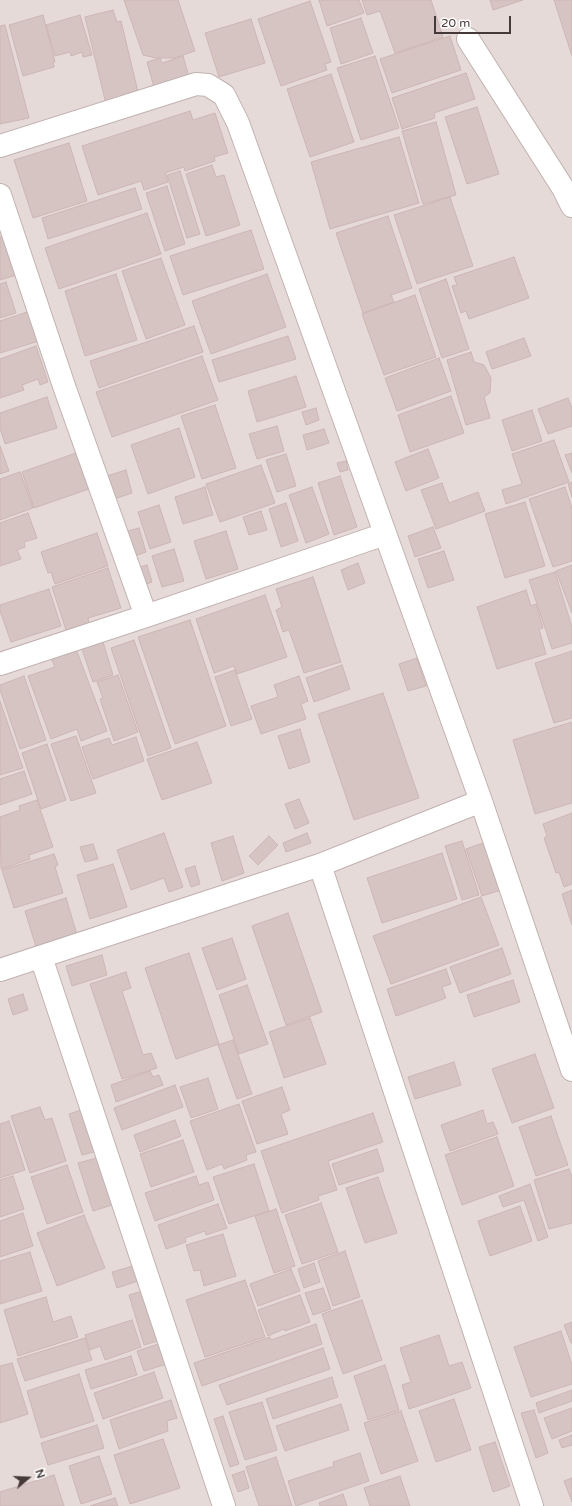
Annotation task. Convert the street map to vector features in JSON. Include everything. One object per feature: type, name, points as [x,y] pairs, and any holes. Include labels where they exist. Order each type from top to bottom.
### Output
[{"type":"street","points":[[468,38],[563,188],[572,206]]},
{"type":"street","points":[[0,146],[196,84],[208,85],[224,95],[238,123],[384,534],[481,801],[572,1070]]},
{"type":"street","points":[[0,195],[64,386],[146,616]]},
{"type":"street","points":[[0,664],[146,616],[384,534]]},
{"type":"street","points":[[0,970],[320,865],[481,801]]},
{"type":"street","points":[[320,865],[532,1506]]},
{"type":"street","points":[[41,957],[224,1506]]},
{"type":"shaded area","points":[[0,0],[572,0],[572,1506],[0,1506]]},
{"type":"building","points":[[124,0],[178,0],[195,51],[174,58],[156,58],[143,55]]},
{"type":"building","points":[[319,0],[359,0],[364,13],[327,26]]},
{"type":"building","points":[[362,0],[431,0],[443,37],[395,53],[380,11],[367,15]]},
{"type":"building","points":[[490,0],[523,0],[493,10]]},
{"type":"building","points":[[554,0],[572,0],[572,56]]},
{"type":"building","points":[[310,1],[331,62],[325,64],[327,70],[281,86],[258,19]]},
{"type":"building","points":[[113,10],[117,22],[121,21],[139,96],[106,104],[85,17]]},
{"type":"building","points":[[43,15],[55,62],[53,62],[54,67],[23,76],[9,25]]},
{"type":"building","points":[[80,15],[92,55],[83,57],[82,52],[71,56],[70,52],[55,56],[46,25]]},
{"type":"building","points":[[361,18],[373,53],[341,64],[330,28]]},
{"type":"building","points":[[251,19],[265,63],[219,77],[205,33]]},
{"type":"building","points":[[5,25],[29,118],[0,124],[0,26]]},
{"type":"building","points":[[450,36],[461,70],[392,93],[380,59]]},
{"type":"building","points":[[183,56],[189,77],[154,87],[147,62],[160,58],[162,63]]},
{"type":"building","points":[[375,56],[399,128],[361,140],[337,68]]},
{"type":"building","points":[[466,73],[475,99],[434,113],[435,118],[402,129],[392,98]]},
{"type":"building","points":[[331,74],[354,142],[310,157],[287,89]]},
{"type":"building","points":[[477,107],[499,174],[467,184],[445,117]]},
{"type":"building","points":[[190,111],[193,120],[215,113],[228,153],[214,157],[215,161],[185,171],[184,167],[165,173],[168,182],[144,190],[141,181],[98,195],[82,146]]},
{"type":"building","points":[[436,122],[456,195],[423,204],[402,131]]},
{"type":"building","points":[[399,137],[419,203],[330,229],[311,162]]},
{"type":"building","points":[[69,143],[87,201],[33,218],[14,160]]},
{"type":"building","points":[[212,165],[216,177],[224,175],[240,225],[206,236],[186,174]]},
{"type":"building","points":[[180,171],[200,234],[187,238],[167,175]]},
{"type":"building","points":[[167,186],[185,244],[165,251],[146,193]]},
{"type":"building","points":[[135,188],[142,209],[48,239],[42,218]]},
{"type":"building","points":[[450,197],[473,266],[417,284],[394,215]]},
{"type":"building","points":[[147,213],[161,254],[59,289],[45,248]]},
{"type":"building","points":[[388,216],[412,288],[391,295],[394,302],[363,313],[336,233]]},
{"type":"building","points":[[251,230],[264,269],[183,295],[170,256]]},
{"type":"building","points":[[7,235],[20,274],[0,280],[0,237]]},
{"type":"building","points":[[514,257],[529,298],[469,319],[466,311],[461,313],[452,286],[457,285],[454,277]]},
{"type":"building","points":[[161,258],[185,325],[146,339],[122,271]]},
{"type":"building","points":[[116,274],[137,340],[85,356],[65,291]]},
{"type":"building","points":[[267,274],[286,327],[211,354],[192,301]]},
{"type":"building","points":[[446,279],[469,349],[442,358],[419,289]]},
{"type":"building","points":[[6,282],[16,313],[0,318],[0,284]]},
{"type":"building","points":[[415,295],[436,357],[384,375],[362,314]]},
{"type":"building","points":[[30,311],[39,341],[0,353],[0,321]]},
{"type":"building","points":[[194,326],[203,352],[99,388],[90,361]]},
{"type":"building","points":[[288,336],[296,359],[219,382],[212,360]]},
{"type":"building","points":[[524,338],[531,356],[492,369],[486,352]]},
{"type":"building","points":[[36,346],[48,382],[40,385],[38,379],[22,385],[24,390],[0,398],[0,359]]},
{"type":"building","points":[[471,352],[474,362],[484,365],[491,378],[490,393],[484,397],[490,418],[466,425],[447,360]]},
{"type":"building","points":[[202,356],[218,400],[112,437],[96,392]]},
{"type":"building","points":[[439,358],[451,391],[397,411],[385,378]]},
{"type":"building","points":[[296,376],[306,407],[257,422],[248,391]]},
{"type":"building","points":[[451,396],[464,433],[410,452],[398,415]]},
{"type":"building","points":[[47,397],[57,428],[5,444],[0,428],[0,413]]},
{"type":"building","points":[[568,398],[572,408],[572,426],[548,434],[538,409]]},
{"type":"building","points":[[215,405],[236,468],[202,479],[181,416]]},
{"type":"building","points":[[316,408],[319,420],[306,425],[302,412]]},
{"type":"building","points":[[532,410],[542,441],[512,451],[502,420]]},
{"type":"building","points":[[277,426],[284,451],[257,459],[249,434]]},
{"type":"building","points":[[179,428],[195,477],[148,494],[131,445]]},
{"type":"building","points":[[324,429],[329,443],[307,450],[303,435]]},
{"type":"building","points":[[554,440],[569,482],[506,504],[502,490],[522,484],[512,454]]},
{"type":"building","points":[[0,446],[9,471],[0,474]]},
{"type":"building","points":[[428,449],[439,478],[406,491],[395,462]]},
{"type":"building","points":[[76,453],[89,489],[34,508],[22,472]]},
{"type":"building","points":[[572,453],[572,473],[565,455]]},
{"type":"building","points":[[286,454],[296,486],[277,492],[266,460]]},
{"type":"building","points":[[346,461],[348,470],[340,472],[337,463]]},
{"type":"building","points":[[261,465],[275,503],[220,522],[206,484]]},
{"type":"building","points":[[126,470],[132,493],[114,499],[107,476]]},
{"type":"building","points":[[20,472],[33,508],[0,520],[0,479]]},
{"type":"building","points":[[340,476],[357,527],[334,535],[318,483]]},
{"type":"building","points":[[572,482],[572,497],[568,484]]},
{"type":"building","points":[[442,483],[449,503],[478,492],[485,511],[436,529],[421,490]]},
{"type":"building","points":[[205,487],[213,515],[183,524],[175,497]]},
{"type":"building","points":[[312,487],[329,534],[306,543],[289,495]]},
{"type":"building","points":[[565,487],[572,508],[572,561],[553,567],[529,499]]},
{"type":"building","points":[[525,502],[545,566],[505,578],[485,514]]},
{"type":"building","points":[[286,503],[298,541],[281,547],[269,509]]},
{"type":"building","points":[[159,505],[171,542],[150,549],[138,512]]},
{"type":"building","points":[[261,511],[267,530],[249,535],[243,517]]},
{"type":"building","points":[[28,513],[37,538],[24,542],[25,547],[17,550],[21,559],[0,566],[0,523]]},
{"type":"building","points":[[433,527],[441,548],[415,557],[408,536]]},
{"type":"building","points":[[139,528],[146,552],[132,557],[124,532]]},
{"type":"building","points":[[226,531],[238,569],[206,579],[194,541]]},
{"type":"building","points":[[97,533],[108,566],[55,584],[51,572],[48,573],[41,552]]},
{"type":"building","points":[[174,549],[184,581],[162,587],[152,556]]},
{"type":"building","points":[[444,551],[454,580],[428,588],[418,559]]},
{"type":"building","points":[[358,563],[365,583],[348,590],[341,570]]},
{"type":"building","points":[[147,565],[152,582],[141,586],[136,568]]},
{"type":"building","points":[[572,565],[572,613],[556,571]]},
{"type":"building","points":[[108,568],[121,608],[88,618],[89,623],[66,630],[52,587]]},
{"type":"building","points":[[555,572],[572,627],[572,643],[552,649],[529,580]]},
{"type":"building","points":[[313,577],[341,662],[304,673],[289,630],[283,632],[276,610],[282,607],[276,589]]},
{"type":"building","points":[[49,589],[61,626],[11,642],[0,611],[0,605]]},
{"type":"building","points":[[526,590],[531,606],[536,604],[543,628],[539,629],[546,654],[497,669],[477,607]]},
{"type":"building","points":[[265,595],[287,657],[237,674],[234,666],[214,673],[196,619]]},
{"type":"building","points":[[190,620],[226,726],[175,744],[138,637]]},
{"type":"building","points":[[102,639],[113,675],[93,682],[81,646]]},
{"type":"building","points":[[134,640],[171,748],[148,756],[111,648]]},
{"type":"building","points":[[76,649],[107,731],[81,741],[77,729],[51,739],[28,676],[55,667],[51,658]]},
{"type":"building","points":[[572,651],[572,718],[554,723],[535,663]]},
{"type":"building","points":[[417,658],[426,686],[408,691],[399,664]]},
{"type":"building","points":[[342,665],[350,689],[314,702],[306,678]]},
{"type":"building","points":[[235,670],[252,719],[231,726],[215,677]]},
{"type":"building","points":[[118,675],[138,732],[114,741],[100,699],[103,698],[97,682]]},
{"type":"building","points":[[24,676],[46,740],[20,749],[0,690],[0,685]]},
{"type":"building","points":[[299,676],[308,701],[301,704],[306,719],[261,734],[251,706],[278,697],[274,685]]},
{"type":"building","points":[[383,693],[419,798],[354,820],[318,714]]},
{"type":"building","points":[[0,701],[23,768],[0,775]]},
{"type":"building","points":[[572,722],[572,803],[535,814],[513,740]]},
{"type":"building","points":[[300,729],[310,762],[289,769],[278,736]]},
{"type":"building","points":[[76,736],[96,793],[71,801],[51,744]]},
{"type":"building","points":[[136,737],[144,761],[93,779],[82,747],[109,738],[112,745]]},
{"type":"building","points":[[197,742],[212,783],[162,800],[147,759]]},
{"type":"building","points":[[47,744],[66,800],[41,809],[22,753]]},
{"type":"building","points":[[24,771],[32,794],[0,805],[0,779]]},
{"type":"building","points":[[299,799],[309,823],[295,829],[285,804]]},
{"type":"building","points":[[37,800],[53,847],[29,855],[30,859],[1,869],[0,817],[20,810],[19,806]]},
{"type":"building","points":[[572,813],[572,884],[564,887],[559,872],[556,873],[544,838],[547,836],[543,824]]},
{"type":"building","points":[[164,833],[183,887],[169,892],[164,878],[131,890],[117,850]]},
{"type":"building","points":[[307,833],[311,843],[286,852],[283,843]]},
{"type":"building","points":[[233,836],[244,873],[222,881],[211,843]]},
{"type":"building","points":[[269,836],[278,845],[258,865],[249,856]]},
{"type":"building","points":[[462,841],[479,895],[462,900],[445,846]]},
{"type":"building","points":[[486,842],[501,890],[482,896],[466,849]]},
{"type":"building","points":[[93,844],[98,859],[85,862],[80,847]]},
{"type":"building","points":[[442,853],[457,899],[382,923],[367,878]]},
{"type":"building","points":[[54,854],[58,865],[55,867],[63,893],[14,908],[2,870]]},
{"type":"building","points":[[113,864],[127,907],[90,919],[77,875]]},
{"type":"building","points":[[195,866],[200,884],[191,887],[185,869]]},
{"type":"building","points":[[572,890],[572,925],[562,894]]},
{"type":"building","points":[[481,897],[499,945],[391,984],[373,936]]},
{"type":"building","points":[[66,898],[78,938],[37,950],[25,911]]},
{"type":"building","points":[[288,913],[322,1012],[286,1025],[252,926]]},
{"type":"building","points":[[232,938],[246,979],[217,990],[202,948]]},
{"type":"building","points":[[502,948],[511,974],[460,993],[450,967]]},
{"type":"building","points":[[189,953],[219,1044],[176,1059],[145,968]]},
{"type":"building","points":[[102,955],[107,975],[72,986],[66,966]]},
{"type":"building","points":[[446,969],[451,984],[442,987],[446,998],[396,1016],[387,989]]},
{"type":"building","points":[[126,972],[131,988],[122,991],[143,1055],[151,1053],[157,1068],[122,1079],[90,984]]},
{"type":"building","points":[[513,980],[520,1002],[474,1017],[467,995]]},
{"type":"building","points":[[247,985],[268,1044],[239,1054],[219,995]]},
{"type":"building","points":[[23,994],[28,1010],[13,1015],[8,999]]},
{"type":"building","points":[[310,1018],[326,1064],[284,1078],[269,1032]]},
{"type":"building","points":[[233,1040],[252,1094],[237,1099],[218,1045]]},
{"type":"building","points":[[535,1054],[554,1108],[512,1123],[492,1069]]},
{"type":"building","points":[[454,1062],[461,1085],[415,1099],[408,1077]]},
{"type":"building","points":[[150,1071],[153,1077],[159,1075],[163,1085],[116,1102],[111,1085]]},
{"type":"building","points":[[208,1078],[218,1109],[191,1118],[180,1087]]},
{"type":"building","points":[[175,1085],[183,1107],[122,1130],[114,1108]]},
{"type":"building","points":[[282,1087],[290,1110],[281,1114],[288,1134],[257,1144],[242,1101]]},
{"type":"building","points":[[239,1104],[256,1152],[246,1155],[247,1160],[224,1169],[222,1164],[207,1170],[190,1121]]},
{"type":"building","points":[[40,1107],[45,1120],[52,1118],[66,1161],[30,1173],[11,1116]]},
{"type":"building","points":[[81,1110],[94,1152],[82,1155],[69,1114]]},
{"type":"building","points":[[483,1110],[487,1124],[493,1122],[498,1134],[450,1151],[441,1125]]},
{"type":"building","points":[[373,1113],[383,1142],[328,1161],[337,1190],[318,1196],[319,1200],[282,1213],[261,1151]]},
{"type":"building","points":[[551,1116],[568,1165],[536,1176],[519,1127]]},
{"type":"building","points":[[175,1120],[181,1136],[140,1152],[134,1135]]},
{"type":"building","points":[[9,1121],[25,1170],[0,1178],[0,1124]]},
{"type":"building","points":[[497,1137],[514,1186],[462,1205],[445,1155]]},
{"type":"building","points":[[183,1140],[194,1172],[151,1187],[140,1154]]},
{"type":"building","points":[[377,1149],[384,1171],[339,1185],[332,1164]]},
{"type":"building","points":[[97,1158],[112,1205],[93,1211],[78,1163]]},
{"type":"building","points":[[254,1164],[269,1211],[229,1224],[213,1177]]},
{"type":"building","points":[[67,1165],[83,1212],[47,1224],[31,1177]]},
{"type":"building","points":[[569,1169],[572,1177],[572,1223],[549,1229],[534,1180]]},
{"type":"building","points":[[13,1176],[24,1209],[0,1217],[0,1180]]},
{"type":"building","points":[[196,1176],[199,1185],[208,1182],[214,1200],[155,1221],[145,1193]]},
{"type":"building","points":[[378,1177],[397,1233],[365,1243],[346,1188]]},
{"type":"building","points":[[530,1184],[548,1237],[538,1241],[524,1200],[503,1207],[499,1196]]},
{"type":"building","points":[[321,1203],[338,1252],[302,1264],[285,1215]]},
{"type":"building","points":[[218,1204],[227,1228],[206,1235],[205,1231],[185,1238],[186,1242],[166,1249],[158,1225]]},
{"type":"building","points":[[520,1206],[532,1241],[490,1256],[478,1221]]},
{"type":"building","points":[[276,1209],[295,1266],[274,1273],[255,1216]]},
{"type":"building","points":[[23,1213],[33,1246],[0,1257],[0,1221]]},
{"type":"building","points":[[84,1215],[105,1268],[57,1286],[37,1233]]},
{"type":"building","points":[[223,1234],[236,1276],[204,1286],[200,1270],[194,1271],[186,1245]]},
{"type":"building","points":[[345,1251],[360,1297],[333,1306],[318,1261]]},
{"type":"building","points":[[30,1252],[42,1291],[0,1304],[0,1261]]},
{"type":"building","points":[[314,1263],[320,1282],[304,1288],[298,1269]]},
{"type":"building","points":[[133,1266],[138,1281],[117,1288],[112,1272]]},
{"type":"building","points":[[291,1269],[300,1291],[258,1306],[250,1284]]},
{"type":"building","points":[[245,1280],[265,1337],[205,1357],[186,1300]]},
{"type":"building","points":[[323,1288],[331,1309],[313,1315],[305,1293]]},
{"type":"building","points":[[149,1289],[164,1339],[144,1345],[129,1295]]},
{"type":"building","points":[[300,1295],[310,1322],[285,1331],[284,1329],[268,1336],[258,1310]]},
{"type":"building","points":[[46,1297],[53,1322],[71,1316],[78,1337],[18,1356],[4,1310]]},
{"type":"building","points":[[362,1300],[382,1360],[343,1374],[322,1314]]},
{"type":"building","points":[[132,1320],[141,1347],[105,1360],[100,1346],[90,1350],[85,1335]]},
{"type":"building","points":[[572,1322],[572,1343],[571,1343],[564,1325]]},
{"type":"building","points":[[316,1324],[322,1344],[202,1386],[194,1363],[270,1337],[271,1340]]},
{"type":"building","points":[[561,1331],[572,1365],[572,1384],[531,1397],[514,1347]]},
{"type":"building","points":[[439,1335],[449,1366],[462,1362],[471,1388],[409,1409],[402,1385],[411,1382],[400,1348]]},
{"type":"building","points":[[85,1338],[92,1360],[25,1381],[17,1359]]},
{"type":"building","points":[[161,1343],[167,1364],[144,1371],[137,1351]]},
{"type":"building","points":[[323,1348],[330,1369],[227,1405],[219,1385]]},
{"type":"building","points":[[131,1356],[137,1375],[91,1389],[85,1370]]},
{"type":"building","points":[[12,1363],[28,1414],[0,1423],[0,1366]]},
{"type":"building","points":[[385,1365],[399,1410],[368,1420],[354,1376]]},
{"type":"building","points":[[154,1372],[163,1398],[103,1419],[94,1393]]},
{"type":"building","points":[[79,1374],[94,1421],[41,1438],[27,1391]]},
{"type":"building","points":[[332,1377],[338,1397],[273,1419],[266,1399]]},
{"type":"building","points":[[572,1390],[572,1401],[539,1413],[536,1403]]},
{"type":"building","points":[[454,1399],[471,1450],[436,1462],[419,1411]]},
{"type":"building","points":[[171,1400],[177,1418],[167,1421],[168,1431],[119,1449],[110,1420]]},
{"type":"building","points":[[262,1402],[277,1450],[245,1460],[229,1412]]},
{"type":"building","points":[[341,1404],[349,1430],[285,1451],[276,1426]]},
{"type":"building","points":[[572,1408],[572,1431],[552,1439],[544,1418]]},
{"type":"building","points":[[534,1410],[548,1453],[536,1458],[521,1413]]},
{"type":"building","points":[[401,1411],[418,1461],[381,1474],[364,1423]]},
{"type":"building","points":[[223,1416],[239,1464],[230,1467],[214,1419]]},
{"type":"building","points":[[97,1425],[104,1448],[48,1465],[41,1443]]},
{"type":"building","points":[[572,1435],[572,1445],[562,1448],[559,1440]]},
{"type":"building","points":[[163,1439],[180,1488],[130,1504],[114,1455]]},
{"type":"building","points":[[495,1442],[510,1486],[493,1492],[479,1447]]},
{"type":"building","points":[[360,1453],[369,1481],[296,1506],[288,1481],[334,1466],[333,1462]]},
{"type":"building","points":[[99,1456],[112,1494],[81,1504],[69,1466]]},
{"type":"building","points":[[276,1457],[292,1506],[259,1506],[246,1467]]},
{"type":"building","points":[[244,1471],[249,1488],[238,1492],[232,1475]]},
{"type":"building","points":[[54,1475],[64,1506],[0,1506],[0,1492]]},
{"type":"building","points":[[400,1476],[410,1506],[370,1506],[364,1488]]},
{"type":"building","points":[[572,1478],[572,1502],[564,1481]]},
{"type":"building","points":[[343,1494],[347,1506],[320,1506],[319,1503]]},
{"type":"building","points":[[115,1498],[118,1506],[90,1506]]}]
